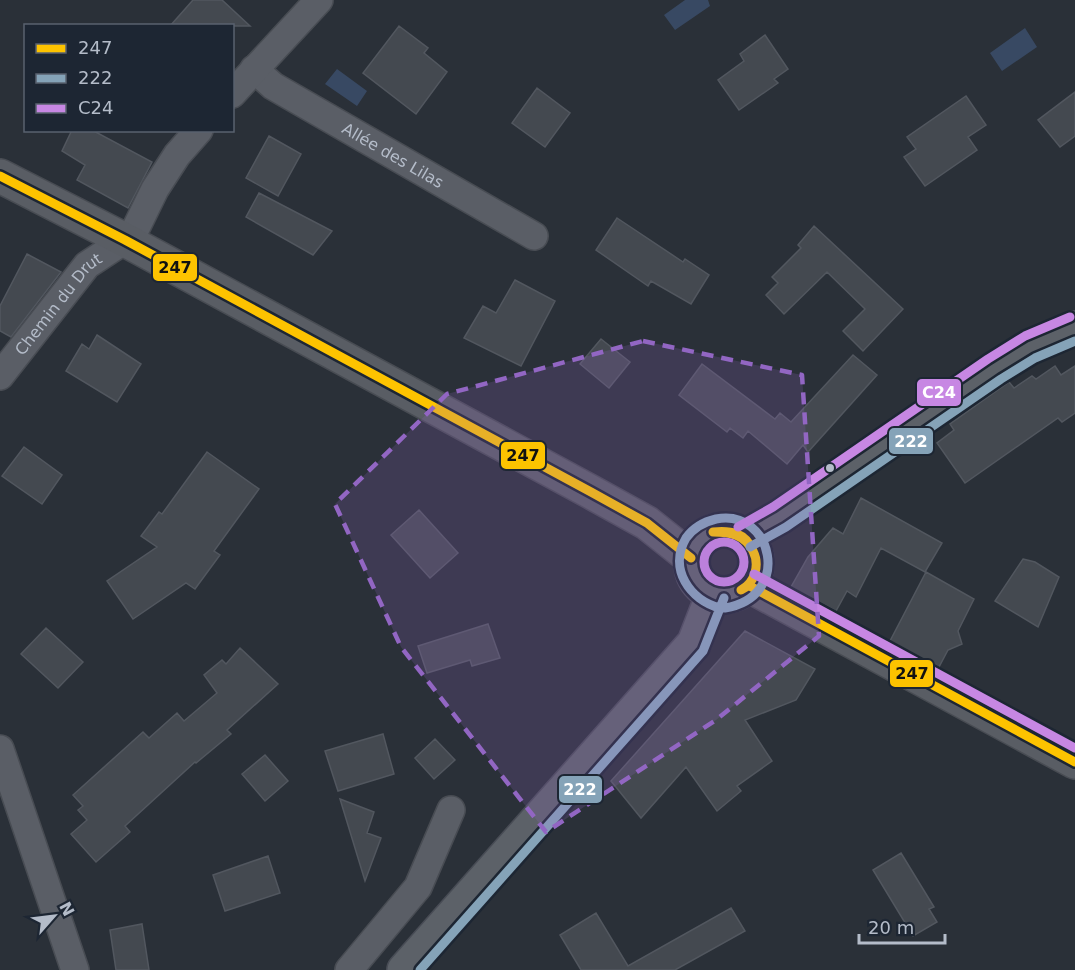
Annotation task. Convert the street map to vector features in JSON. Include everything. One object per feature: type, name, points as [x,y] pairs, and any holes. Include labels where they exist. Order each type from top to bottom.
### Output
[{"type":"main road","points":[[0,176],[125,240],[647,523],[692,558]]},
{"type":"main road","points":[[744,537],[779,517],[994,369],[1030,347],[1075,328]]},
{"type":"main road","points":[[734,531],[744,537],[756,555],[754,576],[748,585],[732,595],[713,594],[696,580],[692,558],[695,547],[712,532],[734,531]]},
{"type":"main road","points":[[748,585],[1075,762]]},
{"type":"main road","points":[[404,970],[694,643],[713,594]]},
{"type":"street","points":[[234,92],[319,0]]},
{"type":"street","name":"Allée des Lilas","points":[[254,69],[273,86],[534,236]]},
{"type":"street","points":[[125,240],[135,230],[155,189],[177,156],[197,132]]},
{"type":"street","name":"Chemin du Drut","points":[[0,376],[87,266],[125,240]]},
{"type":"street","points":[[0,749],[75,970]]},
{"type":"street","points":[[349,970],[418,887],[451,810]]},
{"type":"highlighted area","points":[[643,341],[802,375],[819,636],[716,720],[546,832],[401,647],[335,504],[447,394]]},
{"type":"water","points":[[685,0],[708,0],[710,6],[675,30],[664,15]]},
{"type":"water","points":[[1025,28],[1037,47],[1002,71],[990,53]]},
{"type":"water","points":[[337,69],[367,91],[357,106],[325,84]]},
{"type":"building","points":[[193,0],[222,0],[250,26],[234,26],[234,24],[172,24]]},
{"type":"building","points":[[399,26],[428,48],[424,53],[447,72],[416,114],[363,73]]},
{"type":"building","points":[[765,35],[788,69],[774,79],[778,83],[739,110],[718,80],[744,61],[740,54]]},
{"type":"building","points":[[537,88],[570,113],[545,147],[512,123]]},
{"type":"building","points":[[1075,92],[1075,136],[1060,147],[1038,120]]},
{"type":"building","points":[[966,96],[986,125],[968,137],[977,150],[925,186],[904,157],[916,149],[907,137]]},
{"type":"building","points":[[71,132],[96,132],[152,162],[128,208],[77,180],[85,165],[62,151]]},
{"type":"building","points":[[269,136],[301,154],[278,196],[246,178]]},
{"type":"building","points":[[259,193],[332,231],[313,255],[246,217]]},
{"type":"building","points":[[617,218],[683,262],[685,259],[709,275],[691,304],[651,281],[648,286],[596,250]]},
{"type":"building","points":[[814,226],[903,309],[863,351],[843,331],[865,309],[827,272],[784,314],[766,295],[778,283],[772,277],[801,248],[798,245]]},
{"type":"building","points":[[27,254],[61,272],[11,337],[0,331],[0,306]]},
{"type":"building","points":[[515,280],[555,301],[521,366],[464,338],[483,306],[496,313]]},
{"type":"building","points":[[97,335],[141,364],[117,402],[66,371],[82,344],[89,349]]},
{"type":"building","points":[[601,339],[630,362],[609,388],[580,364]]},
{"type":"building","points":[[853,355],[877,375],[808,452],[803,445],[787,464],[748,431],[743,438],[730,428],[727,432],[679,395],[702,364],[775,419],[780,413],[791,422]]},
{"type":"building","points":[[1055,366],[1061,375],[1075,366],[1075,413],[1062,422],[1058,418],[965,483],[937,443],[954,430],[950,424],[1009,382],[1014,388],[1032,376],[1036,379]]},
{"type":"building","points":[[24,447],[62,475],[42,504],[2,476]]},
{"type":"building","points":[[207,452],[259,489],[214,551],[220,555],[195,589],[186,583],[133,619],[107,581],[157,547],[141,536],[159,512],[162,514]]},
{"type":"building","points":[[861,498],[942,543],[925,572],[881,548],[856,597],[847,591],[836,611],[791,587],[808,557],[833,528],[843,534]]},
{"type":"building","points":[[419,510],[458,553],[430,578],[391,535]]},
{"type":"building","points":[[1023,559],[1035,562],[1059,577],[1038,627],[995,601]]},
{"type":"building","points":[[926,572],[974,599],[958,631],[962,644],[948,650],[939,667],[890,641]]},
{"type":"building","points":[[488,624],[500,658],[472,666],[470,660],[427,673],[418,646]]},
{"type":"building","points":[[46,628],[83,662],[58,688],[21,654]]},
{"type":"building","points":[[745,631],[815,669],[796,700],[745,720],[772,761],[737,786],[741,791],[717,811],[686,767],[641,818],[611,781]]},
{"type":"building","points":[[240,648],[278,684],[227,730],[231,734],[195,762],[125,826],[130,832],[96,862],[71,834],[87,820],[78,810],[83,806],[73,795],[143,732],[149,738],[177,713],[184,721],[217,693],[204,675],[222,660],[226,664]]},
{"type":"building","points":[[383,734],[394,774],[338,791],[325,751]]},
{"type":"building","points":[[435,739],[455,760],[434,779],[415,758]]},
{"type":"building","points":[[265,755],[288,781],[265,801],[242,774]]},
{"type":"building","points":[[340,799],[374,812],[367,833],[381,838],[365,881]]},
{"type":"building","points":[[901,853],[934,907],[929,909],[937,922],[913,936],[873,870]]},
{"type":"building","points":[[268,856],[280,893],[225,911],[213,875]]},
{"type":"building","points":[[731,908],[745,931],[675,970],[581,970],[560,935],[596,913],[628,966]]},
{"type":"building","points":[[142,924],[149,970],[116,970],[110,930]]},
{"type":"transit line","name":"247","points":[[0,176],[125,240],[591,492],[647,523],[691,558]]},
{"type":"transit line","name":"C24","points":[[738,527],[773,507],[988,359],[1025,336],[1070,317]]},
{"type":"transit line","name":"222","points":[[750,547],[786,527],[1001,379],[1035,358],[1075,341]]},
{"type":"transit line","name":"222","points":[[720,608],[709,604],[691,591],[681,572],[681,550],[686,538],[699,526],[716,519],[736,519],[751,527],[762,539],[767,555],[767,572],[760,588],[746,601],[725,608]]},
{"type":"transit line","name":"247","points":[[713,532],[737,534],[746,540],[753,551]]},
{"type":"transit line","name":"247","points":[[713,532],[742,538],[753,551]]},
{"type":"transit line","name":"C24","points":[[724,542],[738,548],[744,562],[738,576],[724,582],[710,576],[704,562],[710,548],[724,542]]},
{"type":"transit line","name":"247","points":[[741,590],[750,583],[755,573],[756,562],[753,551]]},
{"type":"transit line","name":"C24","points":[[754,574],[1075,748]]},
{"type":"transit line","name":"247","points":[[748,585],[1075,762]]},
{"type":"transit line","name":"222","points":[[420,970],[703,651],[724,598]]}]
